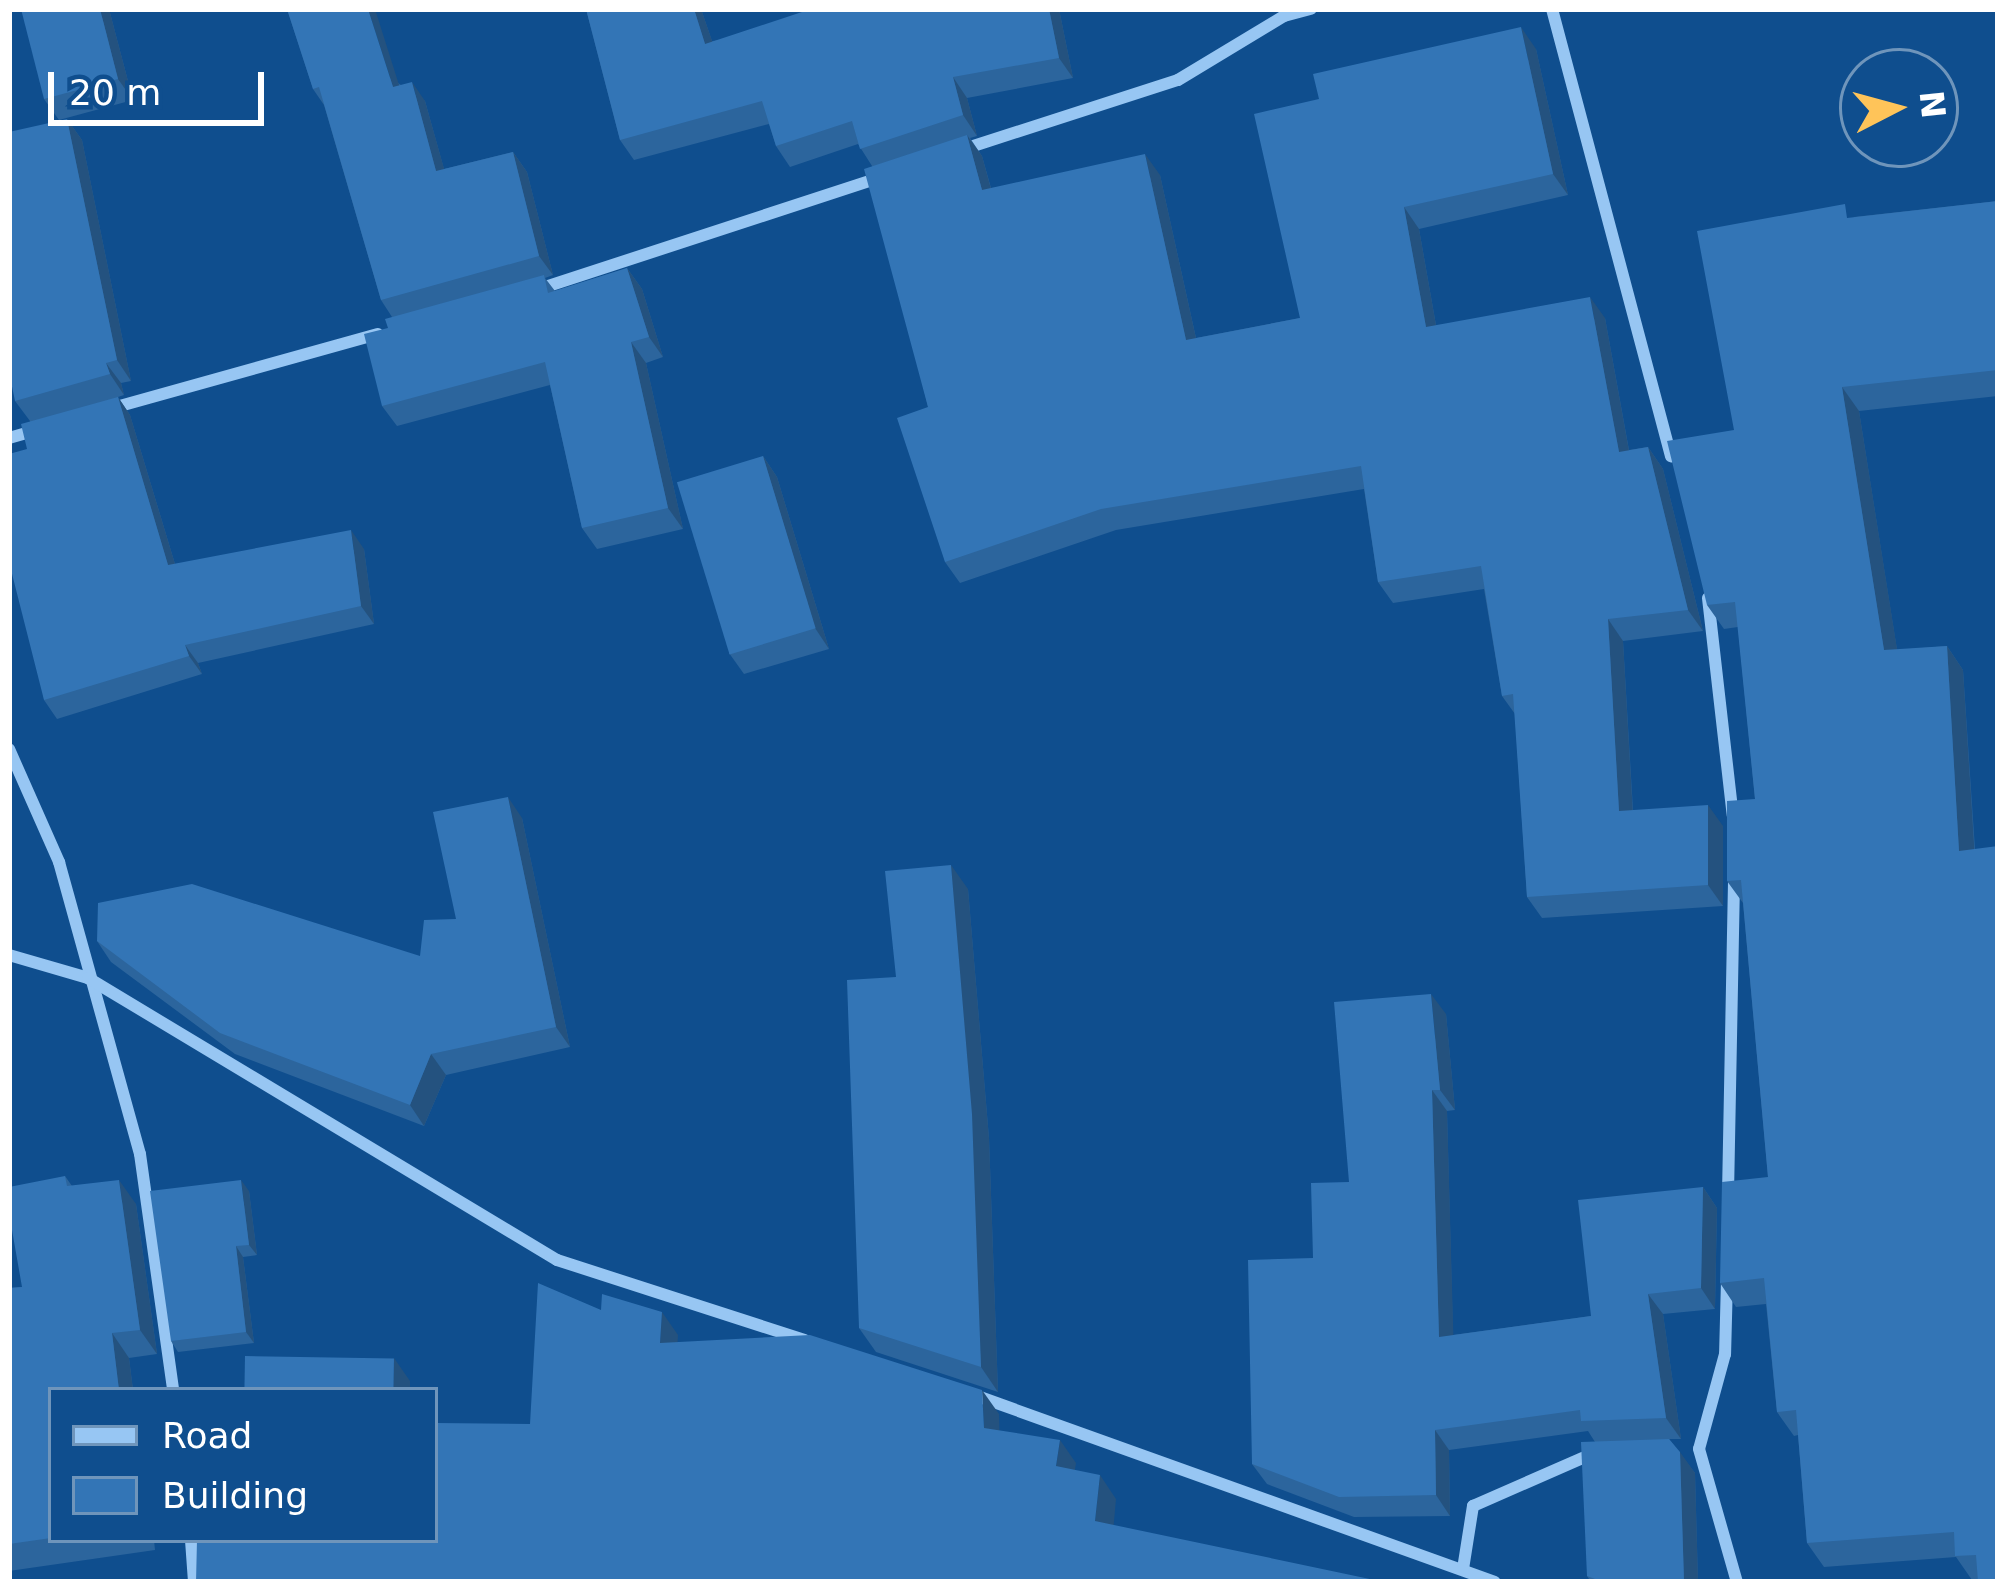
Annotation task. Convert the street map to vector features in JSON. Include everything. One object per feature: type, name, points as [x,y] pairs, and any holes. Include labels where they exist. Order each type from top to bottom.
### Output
[{"type":"street","points":[[936,159],[1178,80],[1284,16],[1311,9]]},
{"type":"street","points":[[1552,9],[1676,473]]},
{"type":"street","points":[[520,295],[892,173]]},
{"type":"street","points":[[93,414],[407,326]]},
{"type":"street","points":[[9,439],[51,426]]},
{"type":"street","points":[[1705,587],[1735,840]]},
{"type":"street","points":[[9,749],[58,862],[140,1154],[173,1387]]},
{"type":"street","points":[[1728,1214],[1735,863]]},
{"type":"street","points":[[9,956],[88,978],[556,1260],[821,1345]]},
{"type":"street","points":[[1727,1260],[1725,1354],[1699,1448],[1737,1582]]},
{"type":"street","points":[[953,1388],[1151,1452],[1495,1582]]},
{"type":"street","points":[[1675,1449],[1699,1448]]},
{"type":"street","points":[[1463,1569],[1473,1506],[1580,1453],[1604,1452]]},
{"type":"street","points":[[191,1543],[194,1582]]},
{"type":"building","points":[[21,9],[100,9],[118,79],[44,99]]},
{"type":"building","points":[[287,9],[368,9],[393,87],[412,82],[436,171],[513,152],[539,256],[381,300],[319,87],[313,89]]},
{"type":"building","points":[[586,9],[694,9],[705,44],[811,9],[1049,9],[1059,58],[953,77],[963,115],[860,149],[852,121],[776,146],[762,101],[620,140]]},
{"type":"building","points":[[1521,27],[1553,174],[1404,207],[1426,327],[1590,297],[1619,452],[1648,447],[1688,610],[1608,619],[1619,811],[1708,805],[1708,885],[1527,897],[1513,694],[1502,696],[1481,566],[1378,582],[1361,466],[1101,509],[945,562],[897,418],[928,407],[864,169],[967,135],[982,190],[1145,154],[1186,340],[1300,318],[1254,114],[1319,99],[1313,74]]},
{"type":"building","points":[[67,119],[117,360],[106,363],[110,374],[15,401],[9,372],[9,132]]},
{"type":"building","points":[[1998,201],[1998,370],[1842,387],[1884,650],[1947,646],[1959,851],[1998,846],[1998,1582],[1978,1582],[1976,1555],[1955,1556],[1954,1532],[1807,1543],[1796,1410],[1777,1412],[1764,1278],[1720,1283],[1722,1182],[1768,1177],[1741,880],[1727,881],[1727,801],[1755,799],[1735,602],[1707,605],[1667,441],[1734,430],[1697,231],[1845,204],[1847,218]]},
{"type":"building","points":[[627,268],[649,337],[631,342],[668,508],[582,528],[545,362],[382,406],[364,334],[388,328],[385,319],[544,275],[548,293]]},
{"type":"building","points":[[118,397],[168,565],[351,530],[361,606],[185,645],[189,656],[44,700],[9,562],[9,454],[27,449],[21,424]]},
{"type":"building","points":[[763,456],[816,628],[730,654],[677,482]]},
{"type":"building","points":[[508,797],[556,1027],[431,1054],[410,1105],[220,1033],[97,941],[98,903],[192,884],[420,956],[424,920],[456,919],[433,812]]},
{"type":"building","points":[[951,865],[972,1114],[981,1367],[859,1328],[847,980],[896,977],[885,871]]},
{"type":"building","points":[[1431,994],[1440,1090],[1432,1090],[1439,1337],[1591,1316],[1578,1200],[1703,1187],[1701,1288],[1648,1294],[1666,1418],[1581,1421],[1580,1410],[1435,1430],[1436,1495],[1339,1497],[1252,1464],[1248,1260],[1313,1258],[1311,1183],[1349,1182],[1334,1002]]},
{"type":"building","points":[[65,1176],[67,1186],[119,1180],[140,1330],[112,1333],[119,1387],[48,1387],[48,1538],[9,1544],[9,1288],[22,1287],[9,1187]]},
{"type":"building","points":[[241,1180],[249,1245],[236,1246],[246,1332],[171,1341],[150,1191]]},
{"type":"building","points":[[538,1283],[601,1310],[602,1294],[662,1312],[660,1343],[810,1335],[982,1390],[984,1428],[1060,1440],[1056,1466],[1100,1475],[1095,1521],[1384,1582],[196,1582],[197,1543],[438,1543],[438,1423],[530,1424]]},
{"type":"building","points":[[245,1356],[394,1359],[393,1387],[244,1387]]},
{"type":"building","points":[[1669,1439],[1680,1452],[1684,1582],[1603,1582],[1587,1576],[1581,1442]]}]
